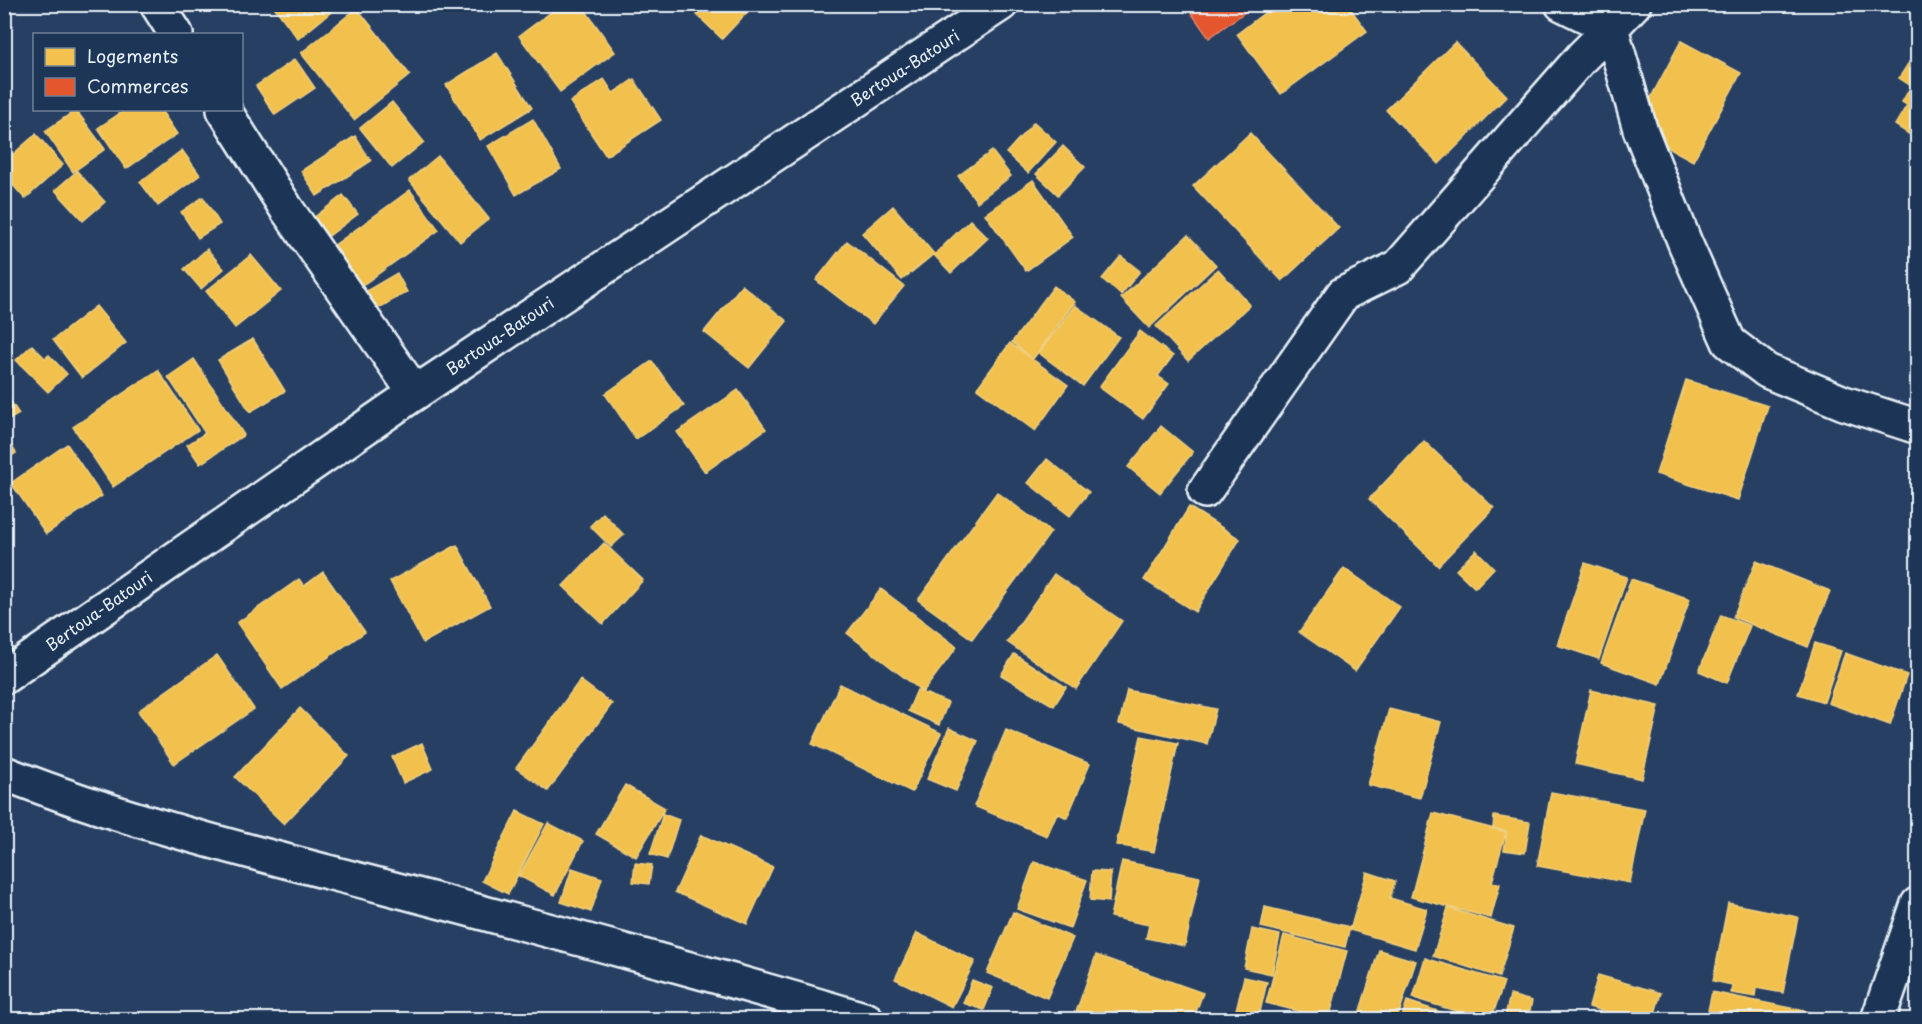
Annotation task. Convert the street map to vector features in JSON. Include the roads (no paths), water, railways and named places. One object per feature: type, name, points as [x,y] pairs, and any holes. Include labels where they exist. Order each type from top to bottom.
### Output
[{"type":"main road","points":[[157,4],[175,33]]},
{"type":"main road","name":"Bertoua-Batouri","points":[[4,677],[415,393],[1001,4]]},
{"type":"main road","points":[[1562,4],[1611,28],[1640,129],[1685,243],[1729,342],[1767,371],[1844,403],[1917,427]]},
{"type":"main road","points":[[1205,490],[1343,294],[1398,267],[1574,66],[1634,4]]},
{"type":"main road","points":[[225,111],[286,208],[415,393]]},
{"type":"main road","points":[[4,773],[55,793],[174,831],[645,956],[867,1020]]},
{"type":"main road","points":[[1878,1020],[1917,904]]}]
